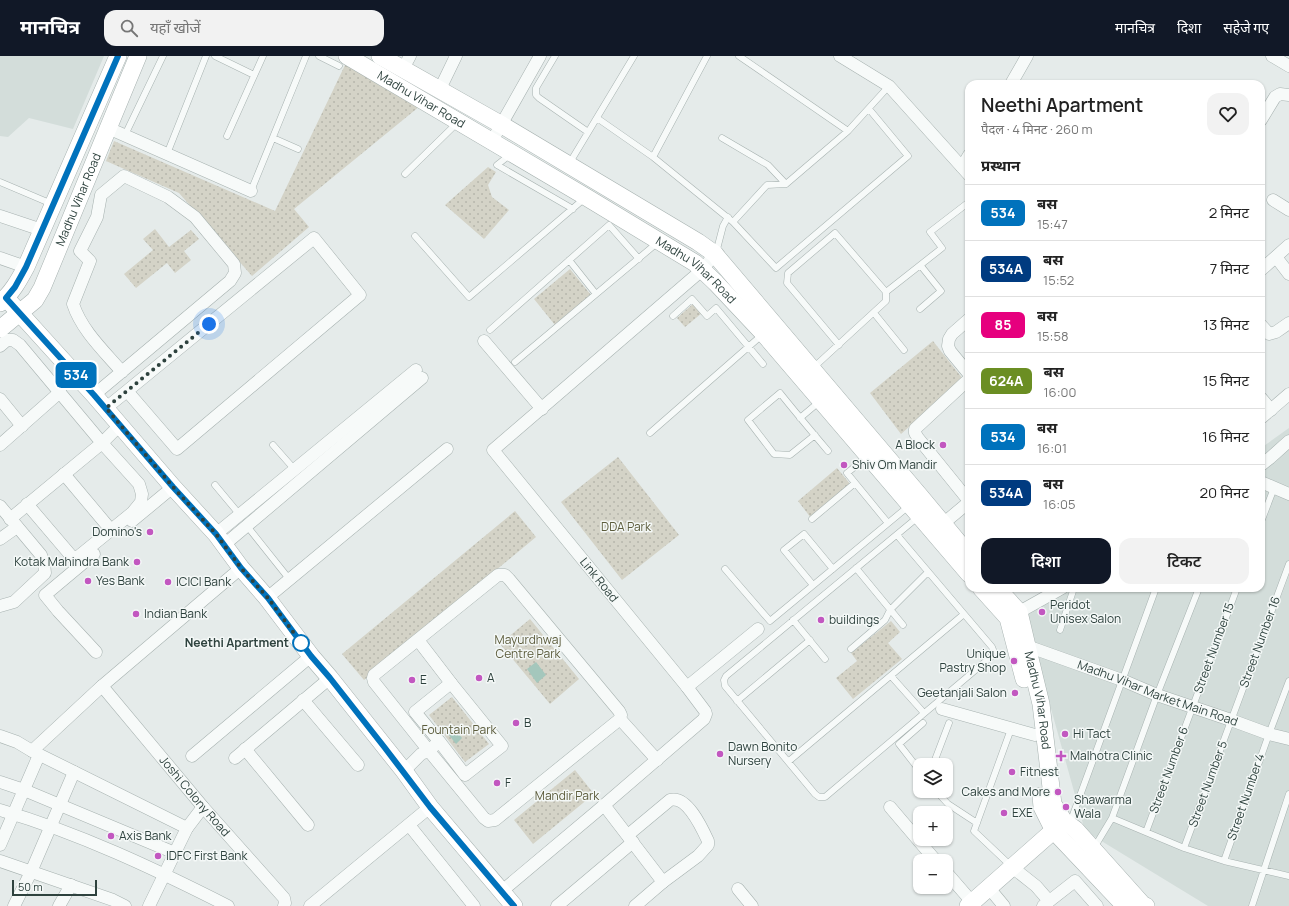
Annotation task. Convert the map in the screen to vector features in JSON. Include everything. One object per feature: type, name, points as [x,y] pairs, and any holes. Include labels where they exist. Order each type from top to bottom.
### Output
[{"type":"street","name":"Madhu Vihar Road","points":[[3,300],[15,287],[26,267],[118,56]]},
{"type":"street","name":"Madhu Vihar Road","points":[[0,329],[35,300],[42,288],[138,56]]},
{"type":"street","name":"Madhu Vihar Road","points":[[380,56],[406,62],[440,89],[502,124],[698,242],[715,254],[808,374],[916,506]]},
{"type":"street","points":[[440,89],[456,56]]},
{"type":"street","points":[[492,141],[540,56]]},
{"type":"street","points":[[840,56],[889,86],[965,170]]},
{"type":"street","points":[[1013,80],[1027,56]]},
{"type":"street","points":[[1272,56],[1289,66]]},
{"type":"street","name":"Madhu Vihar Road","points":[[343,61],[458,121],[683,254],[702,270],[763,334],[808,374],[821,401],[868,456],[938,528],[965,552]]},
{"type":"street","points":[[1265,113],[1275,97],[1280,94],[1289,95]]},
{"type":"street","points":[[108,128],[251,191]]},
{"type":"street","points":[[94,395],[122,372],[230,282],[235,273],[234,264],[195,217],[168,197],[124,176],[101,195],[97,217],[80,251],[90,261],[73,304],[83,326],[122,372]]},
{"type":"street","points":[[86,181],[106,190]]},
{"type":"street","points":[[1273,200],[1289,210]]},
{"type":"street","points":[[55,201],[76,207]]},
{"type":"street","points":[[0,216],[42,230]]},
{"type":"street","points":[[106,408],[314,238],[360,295],[176,449],[127,391]]},
{"type":"street","points":[[1265,267],[1289,246]]},
{"type":"street","name":"Link Road","points":[[502,891],[657,760],[706,716],[705,711],[687,687],[494,450],[702,270],[715,254]]},
{"type":"street","points":[[1276,257],[1289,274]]},
{"type":"street","points":[[0,258],[26,267]]},
{"type":"street","points":[[3,300],[19,313],[106,408],[220,540],[241,568],[268,598],[311,656],[404,771],[430,807],[514,906]]},
{"type":"street","points":[[965,323],[952,334],[949,339],[948,346],[950,351],[965,369]]},
{"type":"street","points":[[1265,330],[1269,334],[1273,334],[1289,323]]},
{"type":"street","points":[[0,346],[7,340],[13,340],[20,345],[102,443],[139,484],[142,494],[141,502],[132,513],[79,556],[73,558],[27,504]]},
{"type":"street","points":[[484,341],[542,409]]},
{"type":"street","points":[[419,374],[247,526],[220,540],[240,515],[295,470],[419,374]]},
{"type":"street","points":[[965,383],[915,429],[915,433],[965,497]]},
{"type":"street","points":[[0,445],[60,392]]},
{"type":"street","points":[[1265,415],[1289,394]]},
{"type":"street","points":[[0,399],[22,426]]},
{"type":"street","points":[[1265,403],[1271,410]]},
{"type":"street","points":[[0,539],[27,504],[102,443],[120,425]]},
{"type":"street","points":[[1265,462],[1289,440]]},
{"type":"street","points":[[268,598],[447,449]]},
{"type":"street","points":[[64,474],[112,530]]},
{"type":"street","points":[[1265,484],[1289,494]]},
{"type":"street","points":[[96,652],[45,595],[173,487]]},
{"type":"street","points":[[938,528],[965,505]]},
{"type":"street","points":[[0,506],[40,555],[44,563],[45,573],[14,602],[0,606]]},
{"type":"street","name":"Madhu Vihar Road","points":[[938,528],[965,568]]},
{"type":"street","points":[[0,845],[24,790],[36,753],[102,686],[241,568]]},
{"type":"street","points":[[620,719],[494,820],[488,821],[429,751],[374,682],[373,678],[374,675],[498,576],[505,575],[562,641],[619,711],[621,715],[620,719],[657,760]]},
{"type":"street","name":"Madhu Vihar Road","points":[[986,592],[1013,615],[1031,705],[1042,807],[1065,830],[1125,906]]},
{"type":"street","name":"Madhu Vihar Road","points":[[999,592],[1013,615],[1027,646],[1041,704],[1053,804],[1065,830],[1093,849],[1143,905],[1146,906]]},
{"type":"street","points":[[1013,615],[1055,592]]},
{"type":"street","points":[[687,687],[758,629]]},
{"type":"street","points":[[418,640],[502,746],[465,776],[415,712],[451,683]]},
{"type":"street","name":"Madhu Vihar Market Main Road","points":[[1027,646],[1122,680],[1157,695],[1269,734],[1289,739]]},
{"type":"street","points":[[192,756],[311,656]]},
{"type":"street","points":[[235,758],[330,678]]},
{"type":"street","name":"Joshi Colony Road","points":[[102,686],[203,807],[284,898],[284,906]]},
{"type":"street","points":[[303,700],[358,766]]},
{"type":"street","points":[[942,709],[1035,736]]},
{"type":"street","points":[[0,736],[17,742],[36,753],[187,828]]},
{"type":"street","points":[[404,771],[421,754],[429,751],[439,741]]},
{"type":"street","points":[[245,749],[308,825]]},
{"type":"street","points":[[14,906],[31,872],[74,772]]},
{"type":"street","points":[[0,782],[24,790],[175,853]]},
{"type":"street","points":[[557,906],[631,839],[670,800],[674,799],[680,801],[696,818],[708,841],[708,845],[698,856],[663,882],[635,906]]},
{"type":"street","points":[[604,805],[663,882]]},
{"type":"street","points":[[149,906],[166,874],[187,828],[203,807]]},
{"type":"street","points":[[310,906],[430,807]]},
{"type":"street","points":[[890,807],[930,854]]},
{"type":"street","points":[[0,810],[51,826],[166,874],[228,906]]},
{"type":"street","points":[[409,825],[474,906]]},
{"type":"street","points":[[953,881],[970,904],[1012,867],[1065,830]]},
{"type":"street","points":[[0,861],[71,885],[111,903],[125,906]]},
{"type":"street","points":[[1012,867],[1036,886],[1046,904],[1075,881],[1097,906]]},
{"type":"street","points":[[59,906],[71,885]]},
{"type":"street","points":[[989,888],[1004,906]]},
{"type":"street","points":[[738,889],[752,906]]},
{"type":"lane","points":[[125,135],[163,56]]},
{"type":"lane","points":[[166,154],[206,56]]},
{"type":"lane","points":[[215,56],[254,75]]},
{"type":"lane","points":[[227,136],[262,56]]},
{"type":"lane","points":[[251,191],[306,56]]},
{"type":"lane","points":[[319,56],[343,61]]},
{"type":"lane","points":[[555,56],[536,88],[536,95],[588,132]]},
{"type":"lane","points":[[568,164],[634,56]]},
{"type":"lane","points":[[653,157],[707,56]]},
{"type":"lane","points":[[740,56],[848,131]]},
{"type":"lane","points":[[733,222],[767,185],[786,184],[848,131],[889,86]]},
{"type":"lane","points":[[597,118],[653,157],[728,217],[776,268],[908,156],[868,109]]},
{"type":"lane","points":[[405,174],[453,128],[458,121]]},
{"type":"lane","points":[[273,138],[298,149]]},
{"type":"lane","points":[[722,138],[768,165],[786,184]]},
{"type":"lane","points":[[512,153],[497,165],[573,209]]},
{"type":"lane","points":[[0,182],[55,201]]},
{"type":"lane","points":[[415,236],[469,297],[586,197]]},
{"type":"lane","points":[[886,292],[942,248],[930,232],[965,205]]},
{"type":"lane","points":[[715,254],[723,226],[728,217]]},
{"type":"lane","points":[[490,330],[609,226],[638,259]]},
{"type":"lane","points":[[808,374],[874,313],[886,301],[886,292],[835,233],[788,273],[787,283],[839,345]]},
{"type":"lane","points":[[515,362],[660,241]]},
{"type":"lane","points":[[569,260],[596,294]]},
{"type":"lane","points":[[920,309],[941,291],[921,266]]},
{"type":"lane","points":[[673,316],[692,299],[707,316],[716,308],[763,364]]},
{"type":"lane","points":[[874,313],[904,350]]},
{"type":"lane","points":[[650,433],[763,334]]},
{"type":"lane","points":[[815,436],[790,455],[774,454],[748,420],[780,393],[828,451]]},
{"type":"lane","points":[[800,418],[821,401]]},
{"type":"lane","points":[[273,445],[295,470]]},
{"type":"lane","points":[[868,456],[847,473],[888,523]]},
{"type":"lane","points":[[812,518],[855,482]]},
{"type":"lane","points":[[215,485],[240,515]]},
{"type":"lane","points":[[1265,512],[1274,488]]},
{"type":"lane","points":[[725,569],[770,621],[888,523],[916,506]]},
{"type":"lane","points":[[897,534],[992,647],[994,652],[992,656],[825,796],[819,797],[737,701],[725,686],[724,680],[726,676],[897,534],[916,506]]},
{"type":"lane","points":[[247,526],[290,580]]},
{"type":"lane","points":[[813,585],[784,550],[804,534],[833,568]]},
{"type":"lane","name":"Street Number 16","points":[[1232,720],[1289,564]]},
{"type":"lane","points":[[856,568],[903,625]]},
{"type":"lane","points":[[851,649],[885,620],[890,610],[928,572]]},
{"type":"lane","points":[[1060,630],[1073,592]]},
{"type":"lane","points":[[1065,830],[1155,592]]},
{"type":"lane","points":[[1093,849],[1112,818],[1157,695],[1197,592]]},
{"type":"lane","name":"Street Number 15","points":[[1192,707],[1235,592]]},
{"type":"lane","points":[[789,761],[964,614]]},
{"type":"lane","points":[[793,620],[826,659]]},
{"type":"lane","points":[[737,701],[810,640]]},
{"type":"lane","points":[[891,676],[924,713]]},
{"type":"lane","name":"Street Number 4","points":[[1224,861],[1289,681]]},
{"type":"lane","name":"Street Number 6","points":[[1146,832],[1192,707]]},
{"type":"lane","name":"Street Number 5","points":[[1184,848],[1232,720]]},
{"type":"lane","points":[[913,762],[899,744],[923,723]]},
{"type":"lane","points":[[936,758],[949,723]]},
{"type":"lane","points":[[1011,729],[974,831],[1012,867]]},
{"type":"lane","points":[[1252,906],[1289,794]]},
{"type":"lane","points":[[942,798],[948,804],[977,823]]},
{"type":"lane","points":[[1112,818],[1184,848],[1224,861],[1289,876]]},
{"type":"shaded area","points":[[0,56],[104,56],[73,129],[29,118],[8,137],[0,136]]},
{"type":"shaded area","points":[[1289,428],[1289,906],[1208,906],[1085,831],[1025,615],[1057,592],[1265,592],[1265,445]]},
{"type":"shaded area","points":[[536,662],[546,675],[537,683],[527,669]]},
{"type":"shaded area","points":[[451,725],[462,738],[456,744],[445,730]]},
{"type":"green space","points":[[346,63],[420,106],[294,209],[309,227],[252,276],[179,193],[106,161],[114,141],[275,211]]},
{"type":"green space","points":[[488,167],[496,172],[488,185],[492,197],[509,210],[484,239],[445,205]]},
{"type":"green space","points":[[155,229],[169,247],[191,230],[199,239],[184,251],[191,260],[175,273],[167,263],[136,288],[124,274],[153,250],[143,239]]},
{"type":"green space","points":[[570,269],[591,295],[555,325],[534,299]]},
{"type":"green space","points":[[694,303],[702,313],[685,327],[677,318]]},
{"type":"green space","points":[[933,341],[963,379],[901,434],[870,393]]},
{"type":"green space","name":"DDA Park","points":[[618,457],[679,535],[622,580],[561,502]]},
{"type":"green space","points":[[837,468],[851,485],[811,518],[798,501]]},
{"type":"green space","points":[[515,511],[536,537],[364,680],[342,654]]},
{"type":"green space","name":"Mayurdhwaj Centre Park","points":[[530,619],[579,679],[550,704],[500,644]]},
{"type":"green space","points":[[891,621],[900,632],[888,643],[902,659],[853,699],[836,678],[857,661],[851,653]]},
{"type":"green space","name":"Fountain Park","points":[[452,697],[489,744],[465,762],[429,715]]},
{"type":"green space","name":"Mandir Park","points":[[575,770],[594,794],[533,844],[514,820]]},
{"type":"bus line","name":"534","points":[[118,56],[26,267],[15,287],[6,298],[94,395],[173,487],[216,534],[241,568],[268,598],[311,656],[404,771],[430,807],[514,906]]},
{"type":"place","name":"A Block","points":[[943,445]]},
{"type":"place","name":"Shiv Om Mandir","points":[[844,465]]},
{"type":"place","name":"Domino's","points":[[150,532]]},
{"type":"place","name":"Kotak Mahindra Bank","points":[[137,562]]},
{"type":"place","name":"Yes Bank","points":[[88,581]]},
{"type":"place","name":"ICICI Bank","points":[[168,582]]},
{"type":"place","name":"Peridot Unisex Salon","points":[[1042,612]]},
{"type":"place","name":"Indian Bank","points":[[136,614]]},
{"type":"place","name":"buildings","points":[[821,620]]},
{"type":"place","name":"Neethi Apartment","points":[[301,643]]},
{"type":"place","name":"Unique Pastry Shop","points":[[1014,661]]},
{"type":"place","name":"A","points":[[479,678]]},
{"type":"place","name":"E","points":[[412,680]]},
{"type":"place","name":"Geetanjali Salon","points":[[1015,693]]},
{"type":"place","name":"B","points":[[516,723]]},
{"type":"place","name":"Hi Tact","points":[[1065,734]]},
{"type":"place","name":"Dawn Bonito Nursery","points":[[720,754]]},
{"type":"place","name":"Malhotra Clinic","points":[[1061,756]]},
{"type":"place","name":"Fitnest","points":[[1012,772]]},
{"type":"place","name":"F","points":[[497,783]]},
{"type":"place","name":"Cakes and More","points":[[1058,792]]},
{"type":"place","name":"Shawarma Wala","points":[[1066,807]]},
{"type":"place","name":"EXE","points":[[1004,813]]},
{"type":"place","name":"Axis Bank","points":[[111,836]]},
{"type":"place","name":"IDFC First Bank","points":[[158,856]]},
{"type":"route","points":[[209,324],[106,408],[173,487],[216,534],[241,568],[268,598],[302,644],[301,643]]}]
